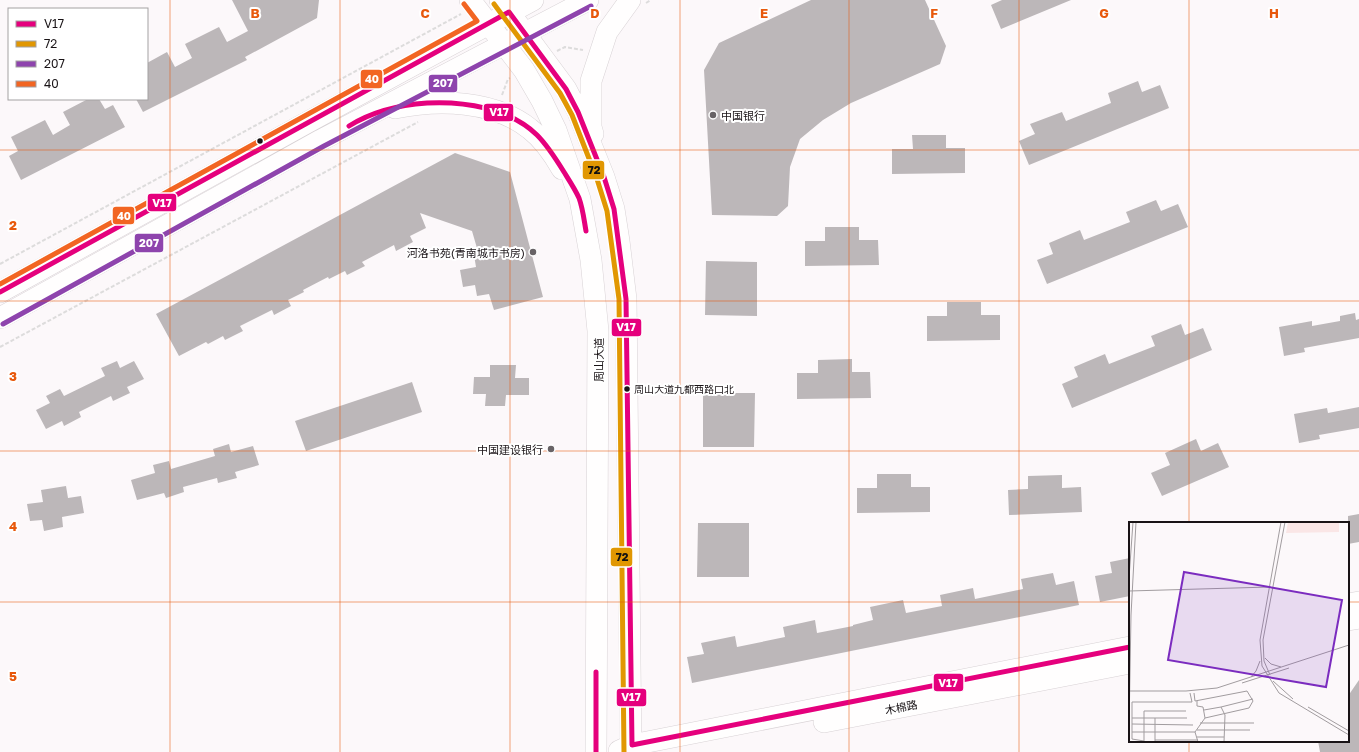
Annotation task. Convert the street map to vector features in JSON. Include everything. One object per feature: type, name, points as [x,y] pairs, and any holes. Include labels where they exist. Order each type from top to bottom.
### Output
[{"type":"main road","points":[[0,292],[488,23],[505,6],[533,0]]},
{"type":"main road","points":[[0,318],[320,140],[588,0]]},
{"type":"main road","points":[[627,750],[626,300],[614,209],[591,127],[591,81],[607,32],[637,2]]},
{"type":"main road","name":"周山大道","points":[[473,3],[524,70],[542,100],[556,130],[580,199],[591,260],[598,331],[596,752]]},
{"type":"main road","points":[[505,6],[524,33],[545,58],[566,89],[578,112],[604,177]]},
{"type":"main road","points":[[375,112],[414,104],[454,102],[476,106],[516,120],[531,129],[546,144],[580,199]]},
{"type":"main road","points":[[1349,604],[1359,602]]},
{"type":"main road","points":[[1349,620],[1359,618]]},
{"type":"main road","name":"木棉路","points":[[627,750],[1129,647]]},
{"type":"main road","name":"木棉路","points":[[672,752],[1129,663]]},
{"type":"path","points":[[637,2],[650,0]]},
{"type":"path","points":[[0,264],[473,3]]},
{"type":"path","points":[[545,58],[565,47],[600,53]]},
{"type":"path","points":[[496,112],[508,79],[524,70]]},
{"type":"path","points":[[0,347],[422,119]]},
{"type":"building","points":[[232,0],[319,0],[317,18],[245,57],[247,60],[143,112],[137,100],[148,100],[148,62],[167,52],[175,67],[192,58],[185,44],[219,27],[227,42],[248,31]]},
{"type":"building","points":[[811,0],[925,0],[946,46],[940,64],[851,103],[823,120],[800,139],[790,167],[788,206],[777,216],[712,215],[704,70],[719,43]]},
{"type":"building","points":[[1002,0],[1071,0],[1001,29],[991,5]]},
{"type":"building","points":[[1138,81],[1142,92],[1160,85],[1169,108],[1029,165],[1019,141],[1035,134],[1030,124],[1062,112],[1066,121],[1111,103],[1108,93]]},
{"type":"building","points":[[86,100],[100,100],[105,109],[113,105],[125,127],[21,180],[9,156],[18,151],[11,137],[45,120],[53,135],[70,125],[63,112]]},
{"type":"building","points":[[912,135],[946,135],[946,148],[965,148],[965,173],[892,174],[892,149],[913,149]]},
{"type":"building","points":[[455,153],[510,172],[543,297],[494,310],[489,294],[477,296],[475,285],[463,287],[460,270],[476,267],[474,255],[479,255],[472,231],[420,213],[426,228],[410,236],[413,242],[396,251],[394,245],[362,262],[365,266],[347,275],[345,271],[329,279],[328,277],[303,290],[304,292],[288,300],[291,306],[274,315],[272,310],[240,326],[243,331],[225,340],[223,336],[208,344],[206,342],[179,356],[156,314]]},
{"type":"building","points":[[1156,200],[1161,211],[1178,204],[1188,227],[1047,284],[1037,260],[1053,254],[1049,243],[1080,230],[1084,240],[1130,222],[1126,212]]},
{"type":"building","points":[[825,227],[859,227],[859,240],[878,240],[879,265],[805,266],[805,241],[825,241]]},
{"type":"building","points":[[706,261],[757,262],[757,316],[705,315]]},
{"type":"building","points":[[947,302],[981,302],[981,315],[1000,315],[1000,340],[927,341],[927,316],[947,316]]},
{"type":"building","points":[[1355,313],[1356,320],[1359,319],[1359,338],[1304,348],[1305,352],[1284,356],[1279,327],[1312,321],[1312,326],[1340,321],[1340,316]]},
{"type":"building","points":[[1181,324],[1185,335],[1203,328],[1212,350],[1072,408],[1062,384],[1078,377],[1074,367],[1105,354],[1109,364],[1155,346],[1151,336]]},
{"type":"building","points":[[852,359],[852,372],[870,372],[871,398],[797,399],[797,373],[818,373],[818,360]]},
{"type":"building","points":[[117,361],[120,368],[134,361],[144,379],[127,387],[130,393],[113,401],[111,396],[79,412],[81,417],[64,426],[62,421],[46,429],[36,410],[50,403],[46,396],[60,389],[64,396],[105,376],[101,368]]},
{"type":"building","points":[[490,365],[516,365],[515,378],[529,378],[529,395],[506,395],[505,406],[485,406],[486,394],[473,394],[474,377],[490,377]]},
{"type":"building","points":[[412,382],[422,412],[306,451],[295,421]]},
{"type":"building","points":[[703,393],[755,393],[754,447],[703,447]]},
{"type":"building","points":[[1359,407],[1359,428],[1319,435],[1320,439],[1299,443],[1294,414],[1327,408],[1328,413]]},
{"type":"building","points":[[1196,439],[1201,451],[1218,443],[1229,467],[1162,496],[1151,473],[1170,465],[1165,453]]},
{"type":"building","points":[[229,444],[231,452],[253,446],[259,465],[235,472],[237,478],[218,483],[217,478],[183,487],[184,492],[166,498],[164,493],[137,500],[131,480],[155,473],[153,465],[169,461],[171,469],[215,456],[213,449]]},
{"type":"building","points":[[877,474],[911,474],[911,487],[930,487],[930,512],[857,513],[857,488],[877,488]]},
{"type":"building","points":[[1062,475],[1062,488],[1081,487],[1082,512],[1009,515],[1008,490],[1028,489],[1028,476]]},
{"type":"building","points":[[66,486],[68,498],[81,496],[84,513],[62,517],[63,527],[44,531],[42,520],[30,521],[27,504],[43,502],[41,490]]},
{"type":"building","points":[[1359,514],[1359,542],[1349,544],[1348,516]]},
{"type":"building","points":[[698,523],[749,523],[749,577],[697,577]]},
{"type":"building","points":[[1129,558],[1129,596],[1100,602],[1095,576],[1112,573],[1110,562]]},
{"type":"building","points":[[1053,573],[1056,585],[1074,581],[1079,605],[692,683],[687,657],[704,654],[701,643],[735,636],[737,647],[785,637],[783,627],[815,620],[817,633],[853,626],[873,620],[870,607],[903,600],[906,613],[942,606],[940,595],[973,588],[975,599],[1023,589],[1021,579]]},
{"type":"building","points":[[1359,680],[1359,752],[1320,752],[1318,742],[1349,742],[1349,695]]},
{"type":"transit line","name":"40","points":[[0,284],[477,21],[464,4]]},
{"type":"transit line","name":"72","points":[[494,4],[560,93],[572,115],[597,179],[607,211],[619,299],[624,752]]},
{"type":"transit line","name":"207","points":[[3,324],[324,146],[591,6]]},
{"type":"transit line","name":"V17","points":[[0,292],[509,12],[566,89],[578,112],[604,177],[614,209],[626,299],[632,745],[1129,647]]},
{"type":"transit line","name":"V17","points":[[349,126],[367,116],[386,110],[406,105],[427,103],[456,103],[500,112],[526,126],[537,135],[548,148],[579,198],[586,231]]},
{"type":"transit line","name":"V17","points":[[596,672],[596,752]]},
{"type":"place","name":"中国银行","points":[[713,115]]},
{"type":"place","name":"河洛书苑(青南城市书房)","points":[[533,252]]},
{"type":"place","name":"周山大道九都西路口北","points":[[627,389]]},
{"type":"place","name":"中国建设银行","points":[[551,449]]}]
